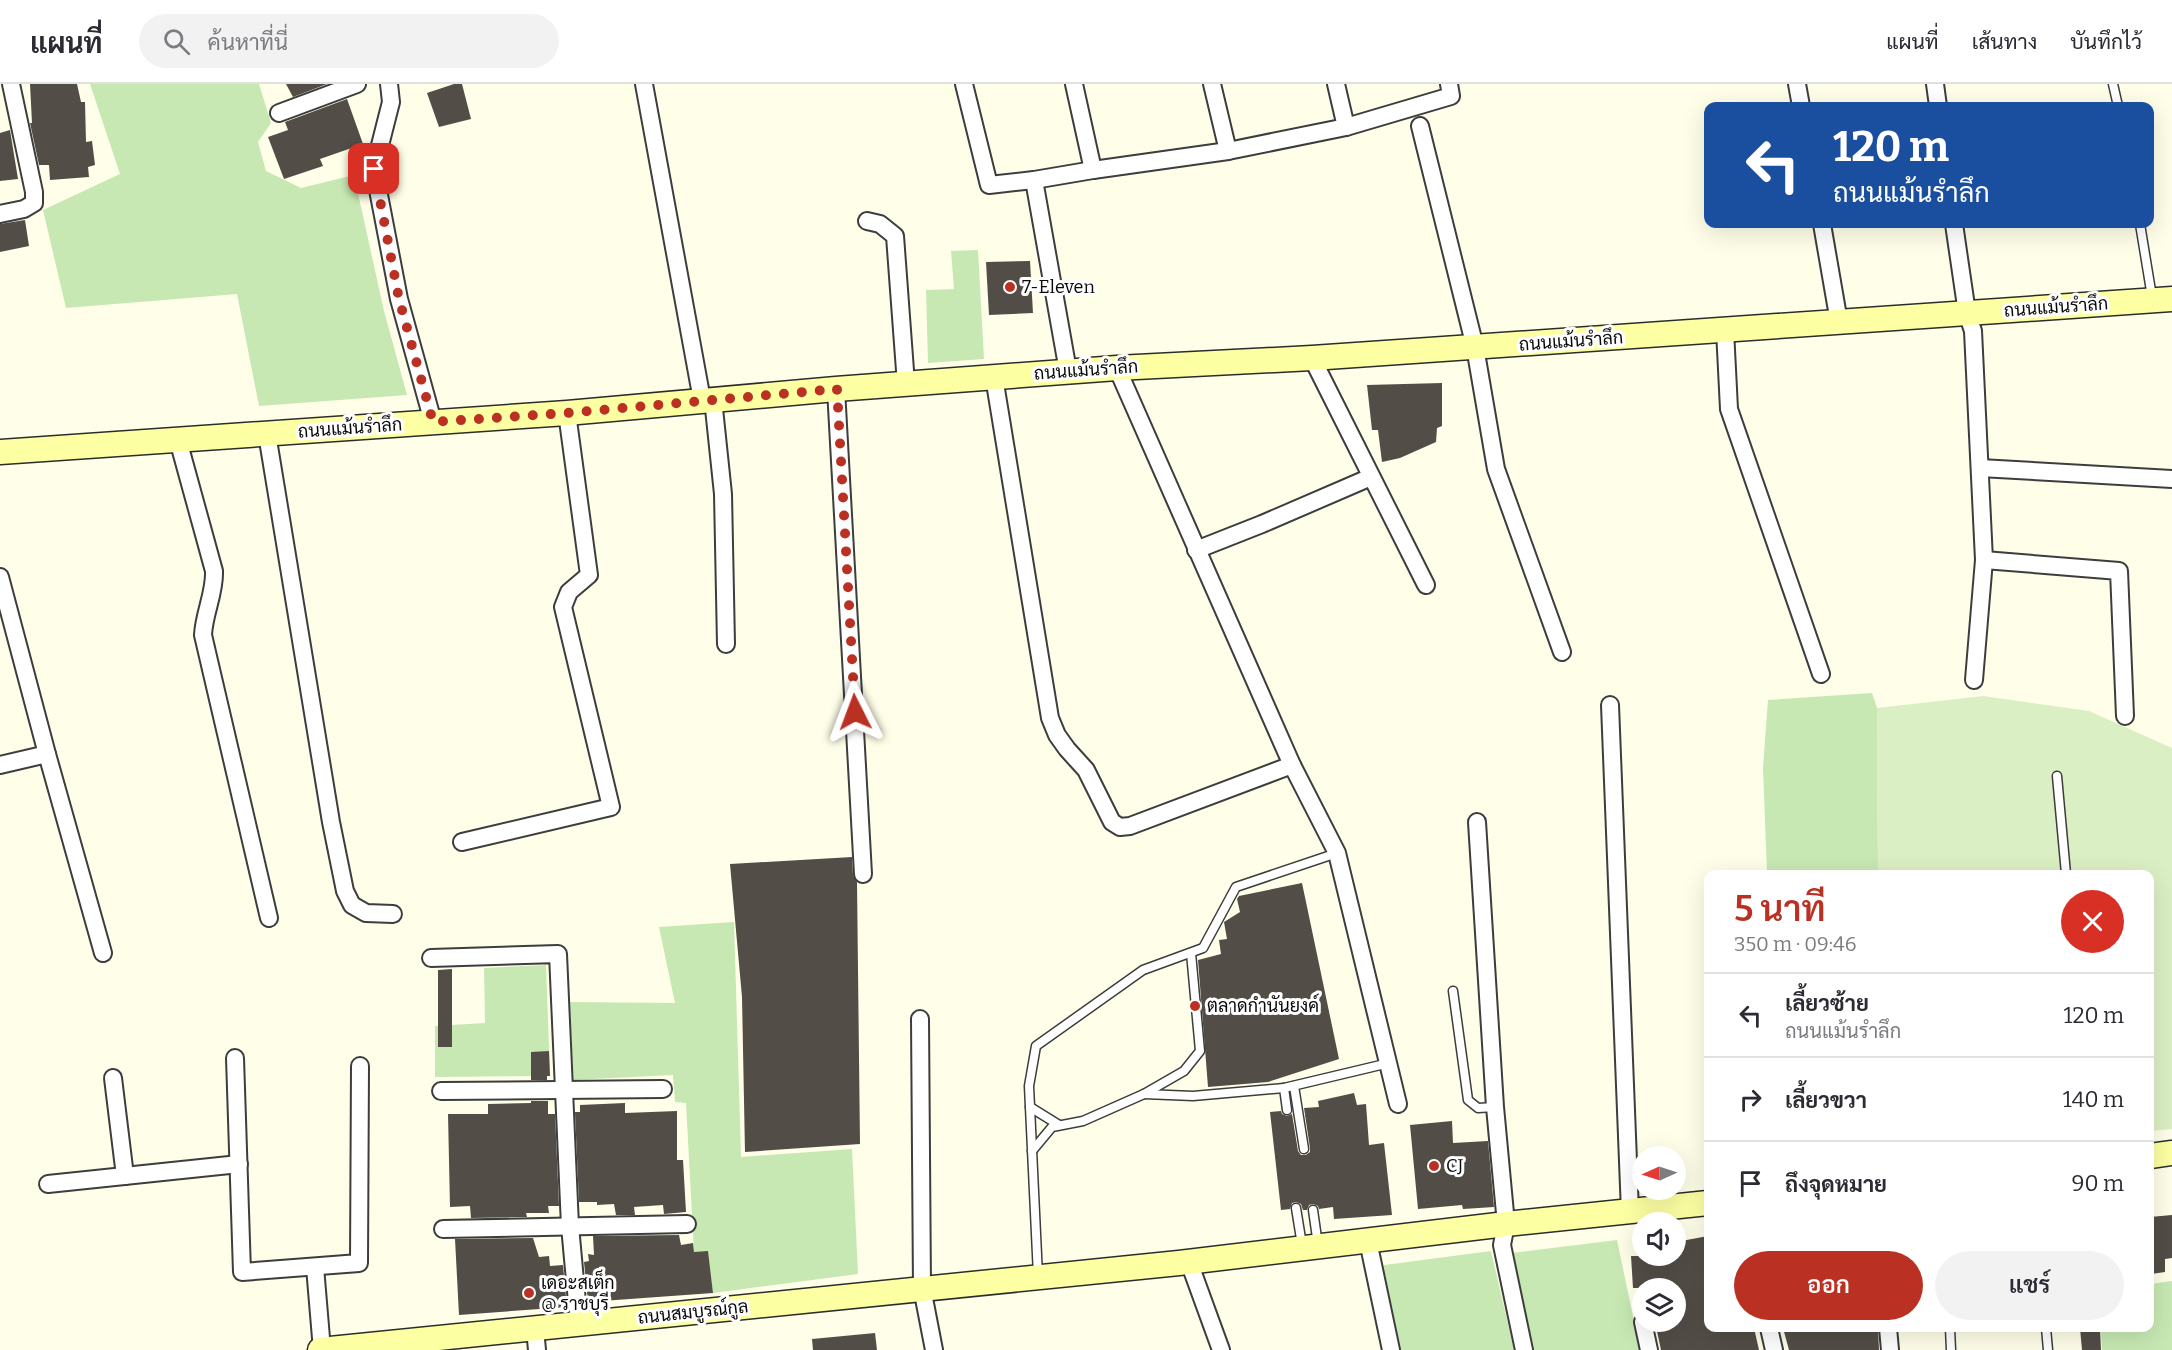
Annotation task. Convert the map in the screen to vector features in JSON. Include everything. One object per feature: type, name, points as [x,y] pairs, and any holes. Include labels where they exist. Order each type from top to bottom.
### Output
[{"type":"street","points":[[0,214],[24,209],[34,203],[34,192],[11,84]]},
{"type":"street","points":[[279,112],[357,84]]},
{"type":"street","points":[[644,84],[707,400],[723,494],[726,644]]},
{"type":"street","points":[[964,84],[989,185],[1228,151],[1346,127],[1451,96],[1449,84]]},
{"type":"street","points":[[1074,84],[1093,170]]},
{"type":"street","points":[[1212,84],[1228,151]]},
{"type":"street","points":[[1336,84],[1346,127]]},
{"type":"street","points":[[1797,84],[1800,102]]},
{"type":"street","points":[[1935,84],[1937,102]]},
{"type":"street","points":[[393,85],[374,169],[399,299],[433,422]]},
{"type":"street","points":[[1420,126],[1475,347],[1496,470],[1562,651]]},
{"type":"street","points":[[1034,180],[1068,371]]},
{"type":"street","points":[[867,221],[880,224],[895,236],[906,384]]},
{"type":"street","points":[[1823,228],[1839,322]]},
{"type":"street","points":[[1955,228],[1967,313],[1973,331],[1984,560],[1974,680]]},
{"type":"street","name":"ถนนแม้นรำลึก","points":[[0,452],[567,413],[1068,371],[1312,358],[2162,300]]},
{"type":"street","points":[[1725,330],[1729,410],[1821,674]]},
{"type":"street","points":[[1312,358],[1426,585]]},
{"type":"street","points":[[1117,368],[1292,765],[1337,852],[1398,1104]]},
{"type":"street","points":[[994,377],[1050,718],[1062,742],[1086,770],[1112,822],[1120,827],[1130,826],[1292,765]]},
{"type":"street","points":[[837,389],[863,874]]},
{"type":"street","points":[[462,842],[611,807],[562,607],[569,592],[589,575],[567,413]]},
{"type":"street","points":[[267,434],[329,811],[345,891],[352,905],[366,913],[393,914]]},
{"type":"street","points":[[178,440],[214,571],[213,593],[204,622],[203,634],[269,918]]},
{"type":"street","points":[[1980,468],[2172,479]]},
{"type":"street","points":[[1196,550],[1371,477]]},
{"type":"street","points":[[1984,560],[2119,571],[2125,716]]},
{"type":"street","points":[[0,577],[47,754],[104,953]]},
{"type":"street","points":[[1610,705],[1630,1212]]},
{"type":"street","points":[[0,765],[47,754]]},
{"type":"street","points":[[1477,822],[1495,1107],[1506,1224],[1502,1245],[1524,1350]]},
{"type":"street","points":[[431,958],[558,954],[570,1226],[579,1324]]},
{"type":"street","points":[[921,1019],[922,1288],[934,1350]]},
{"type":"street","points":[[235,1058],[242,1272],[359,1263],[360,1066]]},
{"type":"street","points":[[113,1078],[125,1176]]},
{"type":"street","points":[[441,1091],[663,1089]]},
{"type":"street","points":[[2154,1155],[2172,1153]]},
{"type":"street","points":[[48,1184],[239,1164]]},
{"type":"street","name":"ถนนสมบูรณ์กูล","points":[[321,1350],[536,1340],[579,1324],[1189,1262],[1506,1224],[1704,1203]]},
{"type":"street","points":[[443,1229],[687,1224]]},
{"type":"street","points":[[1368,1242],[1391,1350]]},
{"type":"street","points":[[1189,1262],[1221,1350]]},
{"type":"street","points":[[315,1267],[321,1350]]},
{"type":"street","points":[[1646,1332],[1649,1350]]},
{"type":"street","points":[[1770,1332],[1774,1350]]},
{"type":"street","points":[[1888,1332],[1890,1350]]},
{"type":"lane","points":[[2113,84],[2117,102]]},
{"type":"lane","points":[[2141,228],[2162,300]]},
{"type":"lane","points":[[2057,776],[2066,870]]},
{"type":"lane","points":[[1038,1276],[1029,1086],[1036,1046],[1143,970],[1203,948],[1236,887],[1337,852]]},
{"type":"lane","points":[[1032,1151],[1052,1127],[1083,1121],[1144,1094],[1184,1071],[1200,1051],[1191,953]]},
{"type":"lane","points":[[1453,991],[1468,1100],[1478,1108],[1495,1107]]},
{"type":"lane","points":[[1144,1094],[1193,1096],[1284,1088],[1389,1063]]},
{"type":"lane","points":[[1294,1086],[1304,1149]]},
{"type":"lane","points":[[1284,1088],[1287,1110]]},
{"type":"lane","points":[[1030,1107],[1059,1125]]},
{"type":"lane","points":[[1296,1208],[1310,1248]]},
{"type":"lane","points":[[1310,1248],[1312,1210]]},
{"type":"lane","points":[[1950,1332],[1951,1350]]},
{"type":"lane","points":[[2046,1332],[2048,1350]]},
{"type":"green space","points":[[90,84],[259,84],[271,123],[258,142],[266,171],[301,188],[354,175],[384,311],[407,395],[259,406],[237,294],[66,308],[43,210],[120,174]]},
{"type":"green space","points":[[978,250],[984,359],[928,363],[926,290],[954,289],[951,251]]},
{"type":"green space","points":[[1872,693],[1877,708],[1878,870],[1767,870],[1763,768],[1768,700]]},
{"type":"green space","points":[[1983,696],[2089,711],[2172,748],[2172,1129],[2154,1131],[2154,870],[1878,870],[1877,708]]},
{"type":"green space","points":[[734,922],[741,1157],[852,1149],[858,1274],[713,1293],[708,1252],[694,1252],[686,1103],[675,1102],[673,1075],[573,1080],[570,1002],[675,1003],[659,927]]},
{"type":"green space","points":[[546,965],[550,1076],[435,1077],[435,1026],[485,1023],[484,968]]},
{"type":"green space","points":[[1617,1240],[1632,1312],[1632,1332],[1636,1332],[1640,1350],[1534,1350],[1511,1253]]},
{"type":"green space","points":[[1491,1251],[1514,1350],[1399,1350],[1377,1266]]},
{"type":"green space","points":[[2172,1281],[2172,1350],[2102,1350],[2101,1332],[2154,1332],[2154,1283]]},
{"type":"building","points":[[30,84],[77,84],[81,102],[85,102],[86,142],[92,141],[95,165],[88,167],[89,177],[50,180],[49,165],[39,165],[30,123],[32,123]]},
{"type":"building","points":[[286,84],[327,84],[293,97]]},
{"type":"building","points":[[454,84],[462,84],[471,119],[439,127],[427,93]]},
{"type":"building","points":[[347,99],[363,144],[320,159],[323,166],[284,179],[268,137],[288,130],[285,122]]},
{"type":"building","points":[[10,130],[18,179],[0,181],[0,133]]},
{"type":"building","points":[[25,220],[29,246],[0,252],[0,224]]},
{"type":"building","name":"7-Eleven","points":[[1030,261],[1033,313],[989,315],[986,262]]},
{"type":"building","points":[[1442,383],[1442,426],[1437,428],[1436,442],[1400,458],[1382,462],[1378,430],[1372,430],[1367,385]]},
{"type":"building","points":[[852,857],[853,875],[857,882],[860,1144],[745,1152],[742,997],[730,864]]},
{"type":"building","points":[[1302,883],[1339,1059],[1268,1082],[1208,1087],[1198,960],[1221,954],[1219,940],[1227,939],[1224,922],[1240,912],[1237,899],[1239,896]]},
{"type":"building","points":[[452,969],[452,1047],[438,1047],[438,970]]},
{"type":"building","points":[[549,1051],[550,1076],[547,1076],[547,1080],[531,1080],[531,1052]]},
{"type":"building","points":[[1354,1093],[1357,1105],[1366,1104],[1369,1145],[1384,1143],[1392,1215],[1334,1219],[1333,1207],[1319,1209],[1313,1204],[1309,1205],[1307,1210],[1303,1210],[1301,1204],[1296,1202],[1292,1203],[1290,1209],[1281,1210],[1270,1112],[1281,1111],[1287,1116],[1292,1114],[1298,1151],[1301,1155],[1306,1155],[1310,1152],[1310,1148],[1304,1108],[1319,1107],[1318,1101]]},
{"type":"building","points":[[531,1101],[548,1101],[548,1114],[555,1114],[559,1206],[548,1206],[549,1213],[526,1213],[527,1217],[471,1218],[470,1206],[450,1207],[448,1114],[488,1114],[488,1104],[531,1103]]},
{"type":"building","points":[[625,1103],[625,1113],[677,1111],[677,1160],[683,1160],[686,1212],[664,1214],[663,1205],[634,1207],[635,1215],[616,1215],[614,1204],[597,1205],[597,1202],[579,1202],[575,1112],[580,1112],[580,1105]]},
{"type":"building","points":[[1452,1121],[1453,1143],[1488,1141],[1494,1207],[1463,1209],[1462,1205],[1418,1209],[1410,1125]]},
{"type":"building","points":[[2172,1215],[2172,1258],[2165,1259],[2165,1272],[2154,1274],[2154,1217]]},
{"type":"building","points":[[679,1235],[681,1245],[693,1243],[694,1252],[708,1251],[713,1293],[588,1302],[584,1262],[589,1261],[588,1254],[594,1255],[593,1236]]},
{"type":"building","points":[[1704,1237],[1704,1332],[1755,1332],[1759,1350],[1661,1350],[1657,1332],[1686,1332],[1686,1278],[1632,1278],[1631,1256],[1632,1266],[1686,1266],[1686,1240]]},
{"type":"building","points":[[533,1238],[539,1257],[549,1256],[550,1266],[563,1265],[567,1307],[459,1315],[455,1239]]},
{"type":"building","points":[[1784,1332],[1878,1332],[1879,1350],[1789,1350]]},
{"type":"building","points":[[2080,1332],[2100,1332],[2101,1350],[2082,1350]]},
{"type":"building","points":[[875,1333],[877,1350],[813,1350],[812,1339]]},
{"type":"place","name":"7-Eleven","points":[[1010,287]]},
{"type":"place","name":"ตลาดกำนันยงค์","points":[[1195,1006]]},
{"type":"place","name":"CJ","points":[[1434,1166]]},
{"type":"place","name":"เดอะสเต็ก @ ราชบุรี","points":[[529,1293]]},
{"type":"route","points":[[374,169],[399,299],[433,422],[567,413],[837,389],[855,712]]}]
